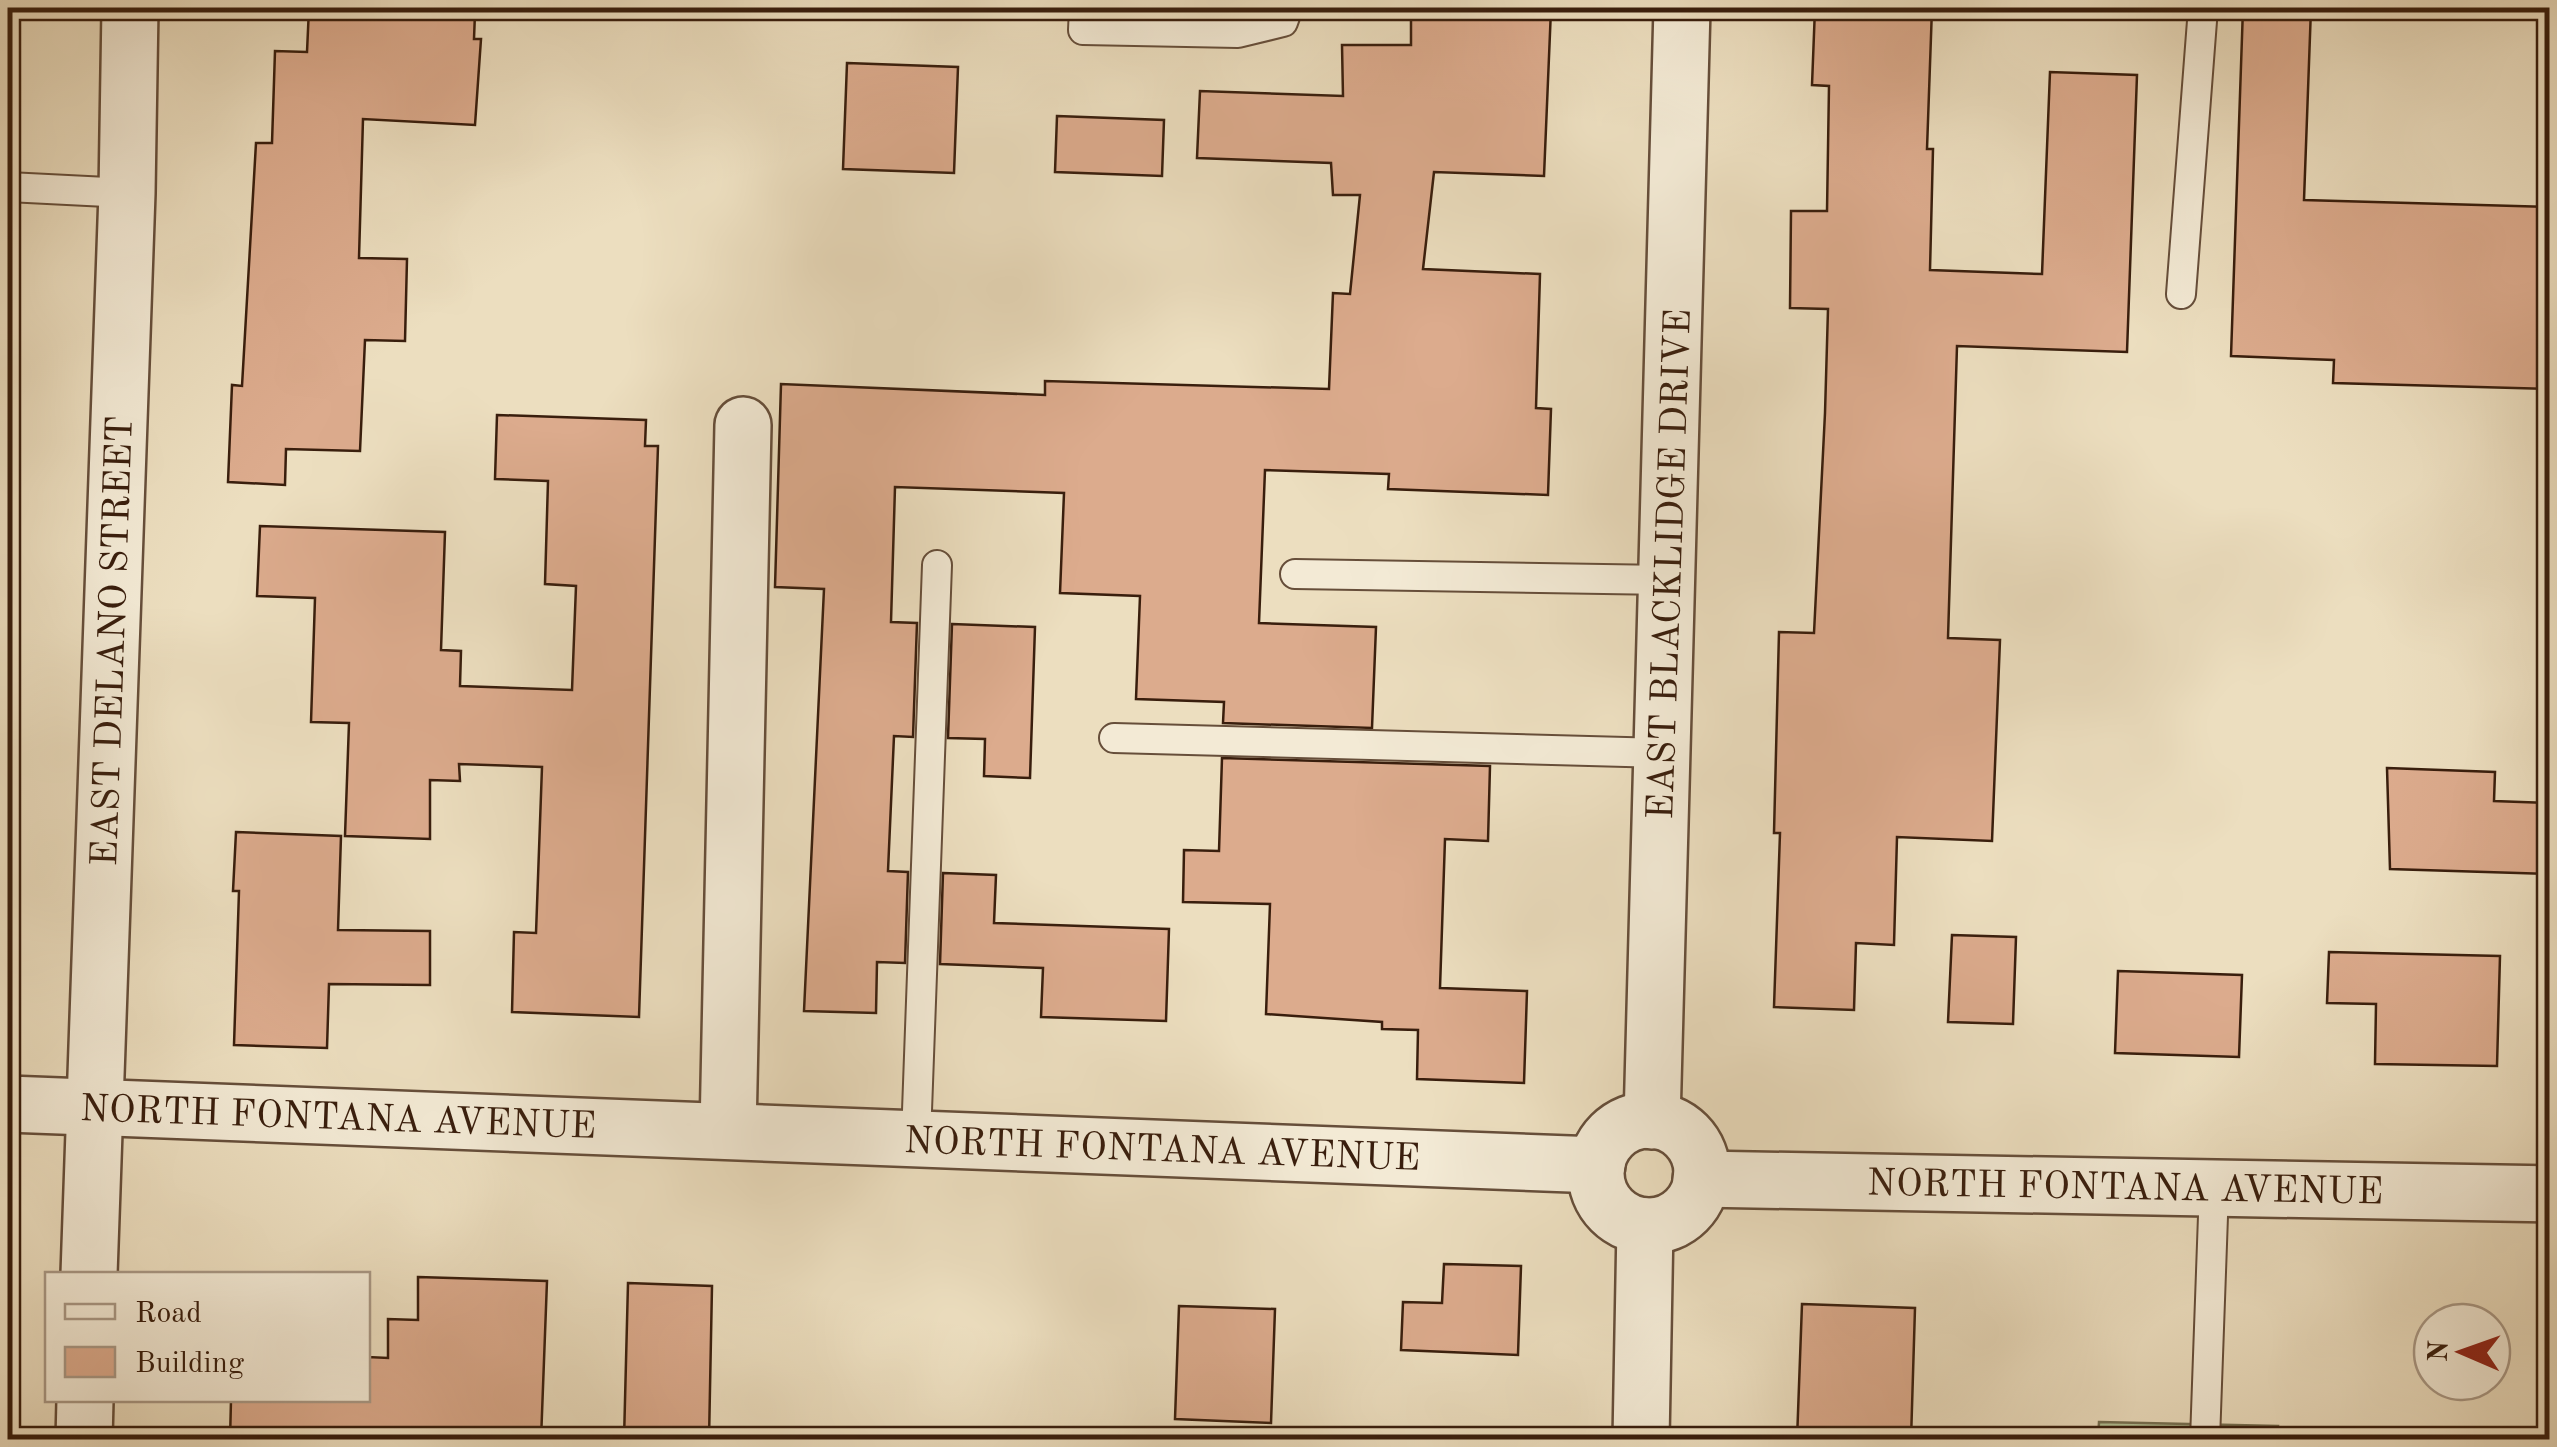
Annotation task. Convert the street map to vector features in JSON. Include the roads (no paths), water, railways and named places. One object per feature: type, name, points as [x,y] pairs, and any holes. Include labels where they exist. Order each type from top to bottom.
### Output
[{"type":"street","name":"EAST DELANO STREET","points":[[89,1272],[130,8]]},
{"type":"street","name":"EAST BLACKLIDGE DRIVE","points":[[1652,1121],[1682,8]]},
{"type":"street","points":[[728,1131],[742,425]]},
{"type":"street","name":"NORTH FONTANA AVENUE","points":[[8,1104],[1597,1165]]},
{"type":"street","points":[[1652,1121],[1672,1125],[1687,1136],[1701,1160],[1701,1178],[1694,1202],[1676,1219],[1645,1226],[1611,1212],[1597,1184],[1597,1165],[1602,1148],[1621,1128],[1652,1121]]},
{"type":"street","name":"NORTH FONTANA AVENUE","points":[[1701,1178],[2550,1194]]},
{"type":"street","points":[[1641,1440],[1645,1226]]},
{"type":"street","points":[[84,1440],[85,1402]]},
{"type":"lane","points":[[1084,8],[1084,30],[1238,33],[1283,22],[1288,8]]},
{"type":"lane","points":[[2181,294],[2203,8]]},
{"type":"lane","points":[[8,187],[127,193]]},
{"type":"lane","points":[[916,1138],[937,565]]},
{"type":"lane","points":[[1295,574],[1667,580]]},
{"type":"lane","points":[[1114,738],[1662,753]]},
{"type":"lane","points":[[2205,1440],[2214,1188]]}]
